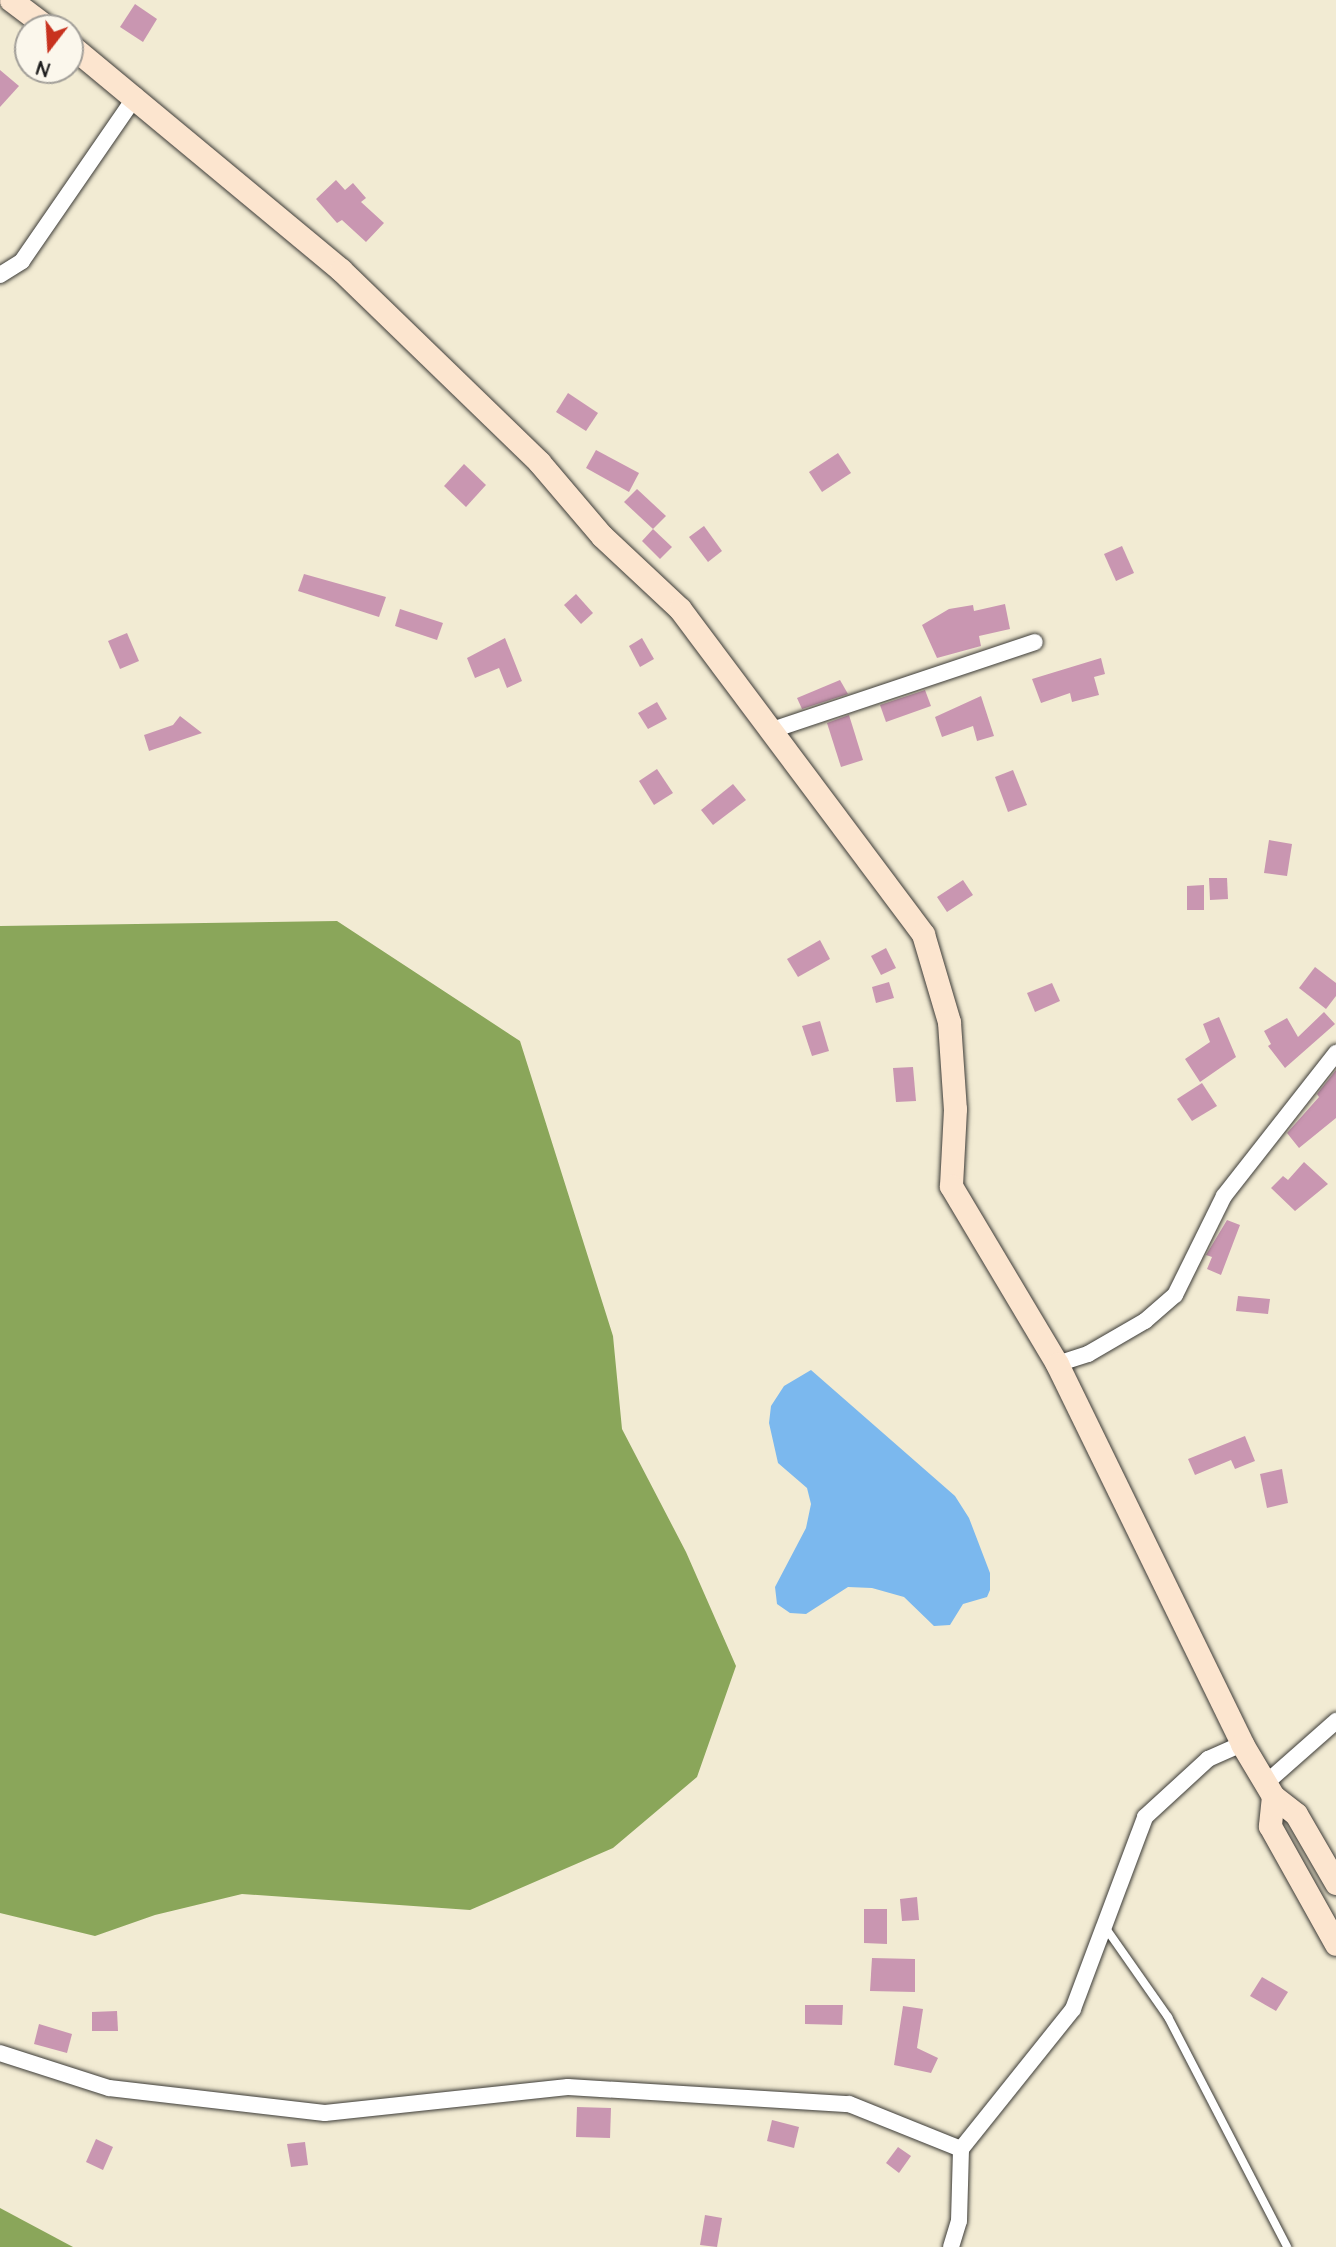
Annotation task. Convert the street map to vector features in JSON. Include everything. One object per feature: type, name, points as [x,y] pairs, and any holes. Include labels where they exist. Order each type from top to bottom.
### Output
[{"type":"main road","points":[[12,0],[30,14]]},
{"type":"main road","points":[[84,56],[136,96],[341,270],[539,462],[602,536],[680,609],[923,934],[949,1022],[955,1110],[951,1186],[1057,1364],[1242,1744],[1269,1790],[1296,1814],[1336,1883]]},
{"type":"main road","points":[[1269,1790],[1270,1826],[1336,1944]]},
{"type":"street","points":[[0,275],[23,261],[136,96]]},
{"type":"street","points":[[772,730],[1035,642]]},
{"type":"street","points":[[1057,1364],[1088,1354],[1145,1321],[1175,1295],[1224,1196],[1336,1053]]},
{"type":"street","points":[[1269,1790],[1336,1721]]},
{"type":"street","points":[[951,2247],[959,2221],[961,2149],[1073,2009],[1145,1817],[1208,1759],[1242,1744]]},
{"type":"street","points":[[0,2053],[109,2088],[325,2113],[568,2087],[849,2104],[961,2149]]},
{"type":"lane","points":[[1105,1927],[1168,2017],[1287,2247]]},
{"type":"green space","points":[[337,921],[520,1041],[613,1336],[622,1429],[686,1552],[736,1666],[697,1777],[613,1848],[470,1910],[242,1894],[155,1915],[95,1936],[0,1913],[0,926]]},
{"type":"green space","points":[[0,2208],[73,2247],[0,2247]]},
{"type":"water","points":[[811,1370],[955,1496],[969,1518],[990,1573],[990,1590],[987,1597],[963,1604],[950,1625],[934,1626],[904,1597],[872,1588],[848,1587],[806,1614],[790,1613],[777,1604],[775,1587],[806,1528],[811,1504],[807,1488],[778,1463],[769,1423],[771,1406],[784,1386]]},
{"type":"building","points":[[135,4],[157,19],[143,42],[120,27]]},
{"type":"building","points":[[0,70],[19,86],[0,107]]},
{"type":"building","points":[[336,180],[345,190],[353,183],[366,198],[361,202],[384,223],[366,242],[342,220],[337,223],[316,199]]},
{"type":"building","points":[[568,393],[598,413],[586,431],[556,412]]},
{"type":"building","points":[[596,450],[639,473],[629,492],[586,468]]},
{"type":"building","points":[[838,453],[851,473],[822,492],[809,472]]},
{"type":"building","points":[[464,464],[486,485],[466,507],[444,486]]},
{"type":"building","points":[[637,489],[666,516],[653,529],[624,502]]},
{"type":"building","points":[[704,526],[722,551],[708,562],[689,537]]},
{"type":"building","points":[[653,529],[672,547],[660,559],[642,541]]},
{"type":"building","points":[[1122,546],[1134,573],[1116,581],[1104,554]]},
{"type":"building","points":[[304,574],[386,597],[379,617],[298,591]]},
{"type":"building","points":[[576,594],[593,613],[581,624],[564,605]]},
{"type":"building","points":[[1005,604],[1010,629],[979,636],[981,646],[937,658],[922,625],[949,609],[973,605],[974,611]]},
{"type":"building","points":[[400,609],[443,623],[437,640],[395,626]]},
{"type":"building","points":[[127,633],[139,661],[120,669],[108,641]]},
{"type":"building","points":[[505,638],[522,681],[507,688],[499,668],[475,678],[467,658]]},
{"type":"building","points":[[642,638],[654,659],[640,667],[629,646]]},
{"type":"building","points":[[1101,658],[1105,674],[1094,677],[1099,695],[1072,702],[1070,693],[1041,703],[1032,679]]},
{"type":"building","points":[[840,680],[848,694],[802,709],[797,698]]},
{"type":"building","points":[[925,690],[931,706],[886,722],[880,705]]},
{"type":"building","points":[[981,696],[994,736],[977,741],[973,726],[942,737],[935,717]]},
{"type":"building","points":[[657,702],[667,719],[648,729],[638,713]]},
{"type":"building","points":[[849,715],[863,760],[841,767],[827,723]]},
{"type":"building","points":[[180,716],[202,733],[149,751],[144,735],[173,725]]},
{"type":"building","points":[[657,769],[673,793],[654,805],[639,781]]},
{"type":"building","points":[[1013,770],[1027,805],[1008,812],[995,777]]},
{"type":"building","points":[[733,784],[746,800],[713,825],[701,810]]},
{"type":"building","points":[[1269,840],[1292,844],[1287,876],[1264,873]]},
{"type":"building","points":[[1209,878],[1227,878],[1228,899],[1210,900]]},
{"type":"building","points":[[963,880],[973,895],[947,912],[937,897]]},
{"type":"building","points":[[1204,885],[1204,910],[1187,910],[1187,886]]},
{"type":"building","points":[[820,940],[830,959],[798,977],[787,959]]},
{"type":"building","points":[[886,948],[896,968],[881,975],[871,956]]},
{"type":"building","points":[[1315,967],[1336,983],[1336,996],[1326,1009],[1299,988]]},
{"type":"building","points":[[889,982],[894,998],[876,1003],[872,987]]},
{"type":"building","points":[[1052,983],[1060,1001],[1035,1012],[1027,993]]},
{"type":"building","points":[[1324,1012],[1335,1024],[1285,1068],[1268,1046],[1271,1044],[1264,1031],[1287,1018],[1298,1037]]},
{"type":"building","points":[[1219,1017],[1236,1057],[1200,1082],[1185,1059],[1210,1042],[1203,1024]]},
{"type":"building","points":[[820,1021],[829,1051],[812,1056],[802,1026]]},
{"type":"building","points":[[913,1067],[916,1101],[896,1102],[893,1068]]},
{"type":"building","points":[[1336,1070],[1336,1118],[1299,1148],[1287,1133],[1319,1097],[1317,1094]]},
{"type":"building","points":[[1202,1083],[1217,1106],[1192,1121],[1177,1099]]},
{"type":"building","points":[[1304,1162],[1328,1184],[1295,1211],[1271,1188],[1283,1176],[1288,1180]]},
{"type":"building","points":[[1227,1220],[1240,1225],[1221,1275],[1207,1269],[1212,1257],[1206,1255]]},
{"type":"building","points":[[1238,1296],[1270,1299],[1268,1314],[1236,1311]]},
{"type":"building","points":[[1245,1436],[1255,1461],[1235,1469],[1231,1460],[1195,1475],[1188,1459]]},
{"type":"building","points":[[1282,1469],[1288,1503],[1267,1508],[1260,1474]]},
{"type":"building","points":[[917,1897],[919,1920],[902,1921],[900,1899]]},
{"type":"building","points":[[864,1909],[887,1909],[887,1944],[864,1943]]},
{"type":"building","points":[[872,1958],[915,1959],[915,1992],[870,1991]]},
{"type":"building","points":[[1262,1977],[1288,1992],[1276,2011],[1250,1996]]},
{"type":"building","points":[[805,2005],[843,2005],[842,2025],[805,2024]]},
{"type":"building","points":[[903,2006],[923,2009],[917,2048],[938,2058],[931,2073],[894,2065]]},
{"type":"building","points":[[117,2011],[118,2031],[92,2031],[92,2012]]},
{"type":"building","points":[[39,2024],[72,2034],[67,2053],[34,2044]]},
{"type":"building","points":[[577,2107],[611,2108],[610,2138],[576,2137]]},
{"type":"building","points":[[772,2120],[799,2127],[794,2148],[767,2141]]},
{"type":"building","points":[[96,2139],[113,2147],[103,2170],[86,2162]]},
{"type":"building","points":[[305,2142],[308,2165],[291,2167],[287,2144]]},
{"type":"building","points":[[898,2147],[911,2156],[899,2173],[886,2163]]},
{"type":"building","points":[[705,2215],[722,2218],[717,2247],[700,2245]]}]
